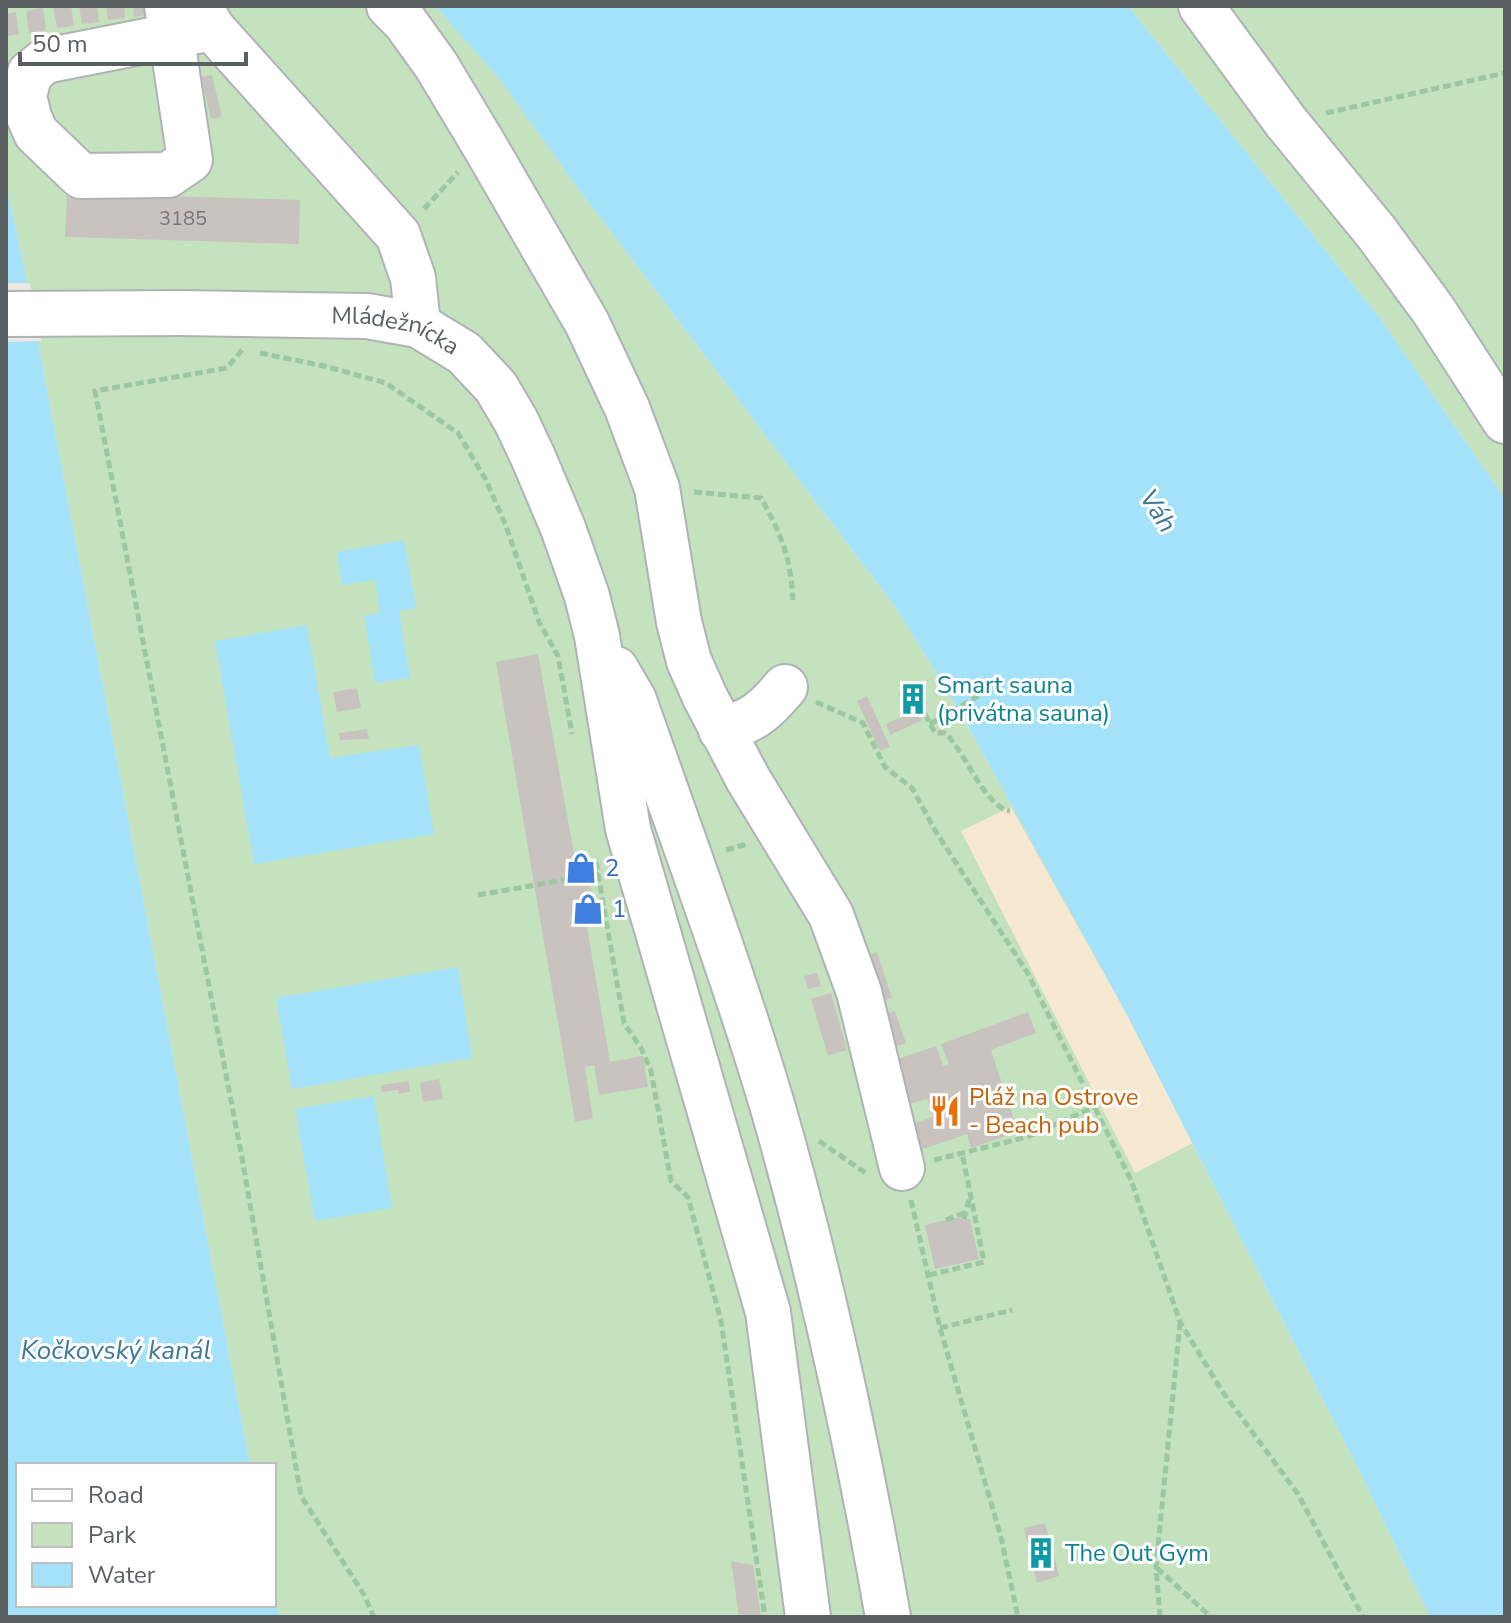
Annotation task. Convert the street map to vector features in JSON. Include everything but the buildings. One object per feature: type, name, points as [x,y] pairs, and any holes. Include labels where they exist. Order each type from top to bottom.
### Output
[{"type":"street","points":[[389,6],[405,22],[436,65],[587,323],[627,408],[657,488],[679,622],[689,661],[748,779],[831,915],[859,992],[902,1168]]},
{"type":"street","points":[[1201,6],[1286,122],[1376,232],[1434,311],[1505,421]]},
{"type":"street","points":[[188,19],[398,235],[413,278],[418,325]]},
{"type":"street","name":"Mládežnícka","points":[[6,314],[367,316],[418,325],[464,353],[496,387],[516,421],[563,528],[587,596],[597,636]]},
{"type":"street","points":[[597,636],[628,829],[768,1312],[808,1617]]},
{"type":"street","points":[[597,636],[634,700],[773,1108],[857,1444],[888,1617]]},
{"type":"street","points":[[721,730],[744,724],[765,711],[785,687]]},
{"type":"path","points":[[1286,122],[1505,73]]},
{"type":"path","points":[[374,1617],[364,1595],[301,1496],[233,1112],[95,391],[227,368],[242,350],[324,366],[386,383],[458,433],[486,480],[506,526],[539,622],[558,656],[574,744]]},
{"type":"path","points":[[657,488],[761,498],[786,548],[793,600]]},
{"type":"path","points":[[930,724],[980,695]]},
{"type":"path","points":[[842,713],[863,723],[885,767],[912,788],[936,832],[1027,972],[1131,1180],[1180,1322],[1222,1391],[1298,1494],[1363,1617]]},
{"type":"path","points":[[925,714],[935,733],[945,733],[953,740],[998,807],[1010,811]]},
{"type":"path","points":[[596,860],[624,1023],[641,1048],[651,1071],[671,1181],[688,1197],[721,1321],[765,1617]]},
{"type":"path","points":[[478,895],[589,874]]},
{"type":"path","points":[[902,1168],[1027,1137],[1094,1107]]},
{"type":"path","points":[[929,1275],[973,1262],[984,1262],[962,1153]]},
{"type":"path","points":[[946,1220],[964,1216],[971,1196]]},
{"type":"path","points":[[916,1220],[940,1328],[1001,1537],[1018,1617]]},
{"type":"path","points":[[940,1328],[1012,1310]]},
{"type":"path","points":[[1160,1617],[1156,1567],[1180,1322]]},
{"type":"path","points":[[1156,1567],[1211,1617]]},
{"type":"green space","points":[[6,6],[435,6],[501,80],[574,183],[894,605],[958,708],[1125,1011],[1361,1474],[1430,1617],[279,1617],[276,1603],[276,1463],[250,1463],[6,185]]},
{"type":"green space","points":[[1128,6],[1505,6],[1505,499],[1380,318]]},
{"type":"sand","points":[[1011,807],[1125,1011],[1193,1143],[1135,1173],[961,831]]},
{"type":"water","name":"Váh","points":[[435,6],[1128,6],[1380,318],[1505,499],[1505,1617],[1430,1617],[1361,1474],[1125,1011],[958,708],[894,605],[574,183],[501,81]]},
{"type":"water","name":"Kočkovský kanál","points":[[6,185],[250,1463],[16,1463],[16,1607],[276,1607],[276,1603],[279,1617],[6,1617]]},
{"type":"water","points":[[404,540],[416,608],[399,611],[410,678],[375,683],[364,616],[380,613],[375,580],[342,585],[337,552]]},
{"type":"water","points":[[307,625],[330,758],[419,745],[434,834],[254,864],[215,641]]},
{"type":"water","points":[[458,967],[472,1058],[292,1089],[276,998]]},
{"type":"water","points":[[374,1096],[392,1208],[315,1221],[295,1109]]},
{"type":"pier","points":[[6,283],[30,283],[41,341],[6,342]]},
{"type":"place","name":"Smart sauna (privátna sauna)","points":[[913,699]]},
{"type":"place","name":"2","points":[[581,868]]},
{"type":"place","name":"1","points":[[588,909]]},
{"type":"place","name":"Pláž na Ostrove - Beach pub","points":[[945,1111]]},
{"type":"place","name":"The Out Gym","points":[[1041,1553]]}]
